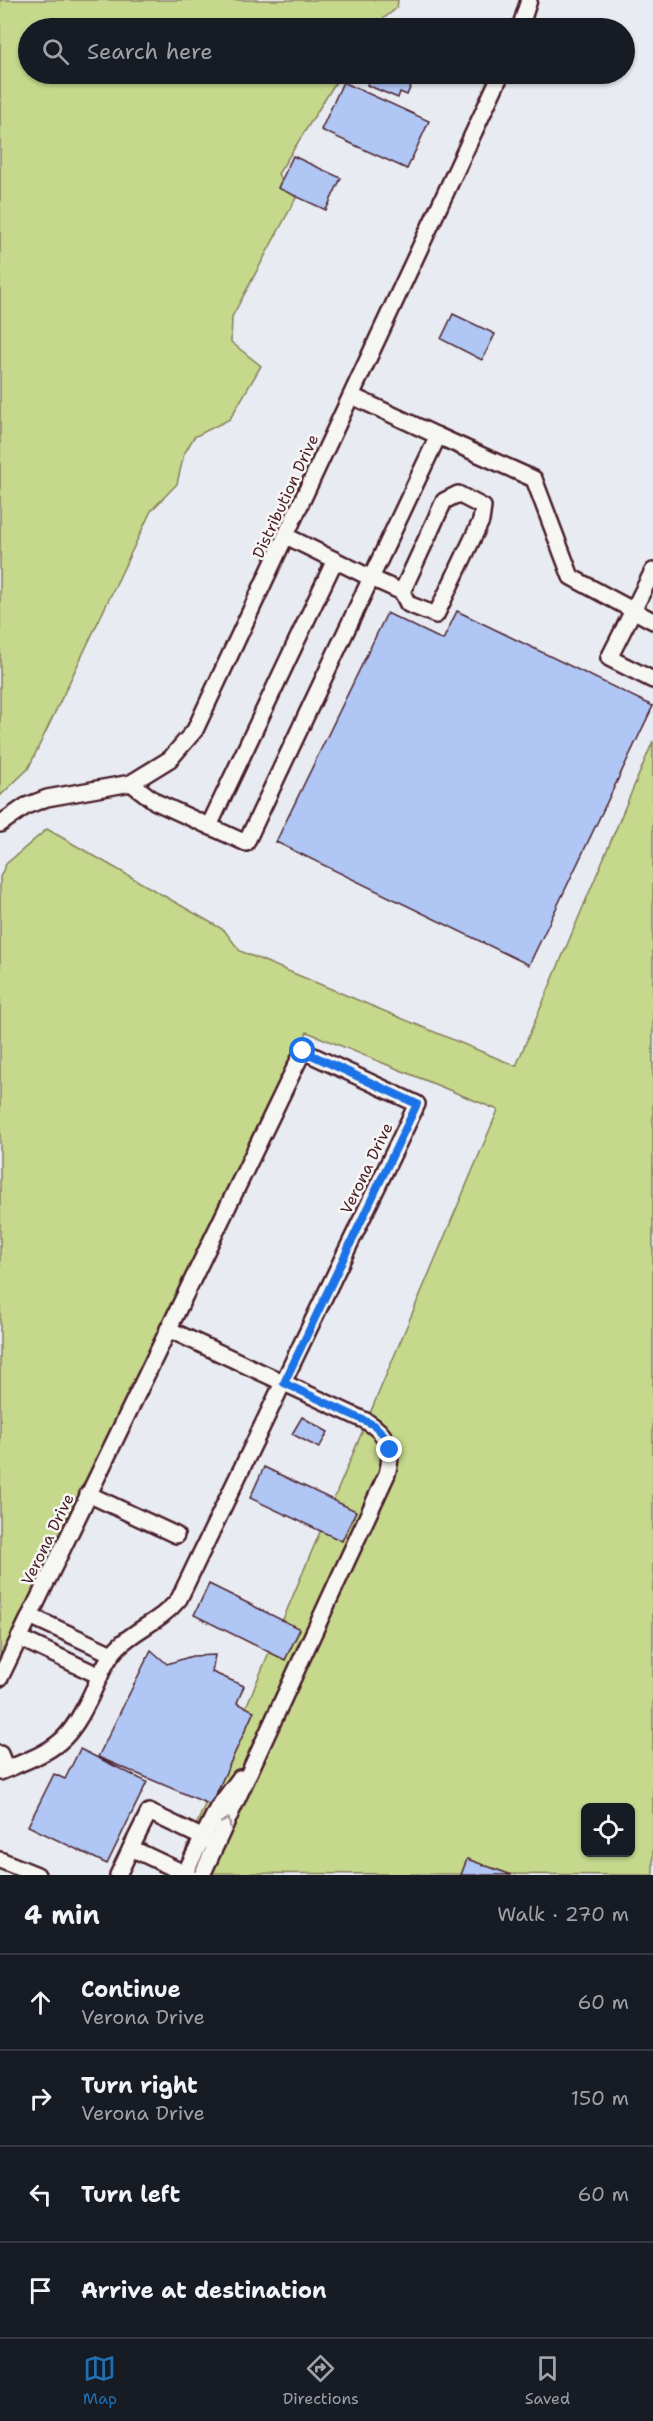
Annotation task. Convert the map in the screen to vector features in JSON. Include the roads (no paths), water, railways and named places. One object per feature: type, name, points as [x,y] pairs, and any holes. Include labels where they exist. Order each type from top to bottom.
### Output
[{"type":"street","points":[[523,18],[529,0]]},
{"type":"street","name":"Distribution Drive","points":[[0,824],[26,806],[47,798],[131,783],[170,759],[195,730],[496,84]]},
{"type":"street","points":[[352,396],[534,479],[571,577],[653,621]]},
{"type":"street","points":[[131,783],[156,802],[246,843],[438,436]]},
{"type":"street","points":[[286,536],[402,592],[408,604],[436,615],[482,521],[483,507],[458,494],[444,501],[402,592]]},
{"type":"street","points":[[209,826],[335,560]]},
{"type":"street","points":[[653,570],[609,658],[653,680]]},
{"type":"street","name":"Verona Drive","points":[[0,1678],[303,1051],[417,1104],[179,1599],[168,1612],[128,1638],[112,1654],[79,1720],[60,1744],[47,1753],[3,1771],[0,1754]]},
{"type":"street","points":[[168,1329],[374,1425],[384,1435],[390,1458],[382,1484],[255,1755],[217,1809],[202,1875]]},
{"type":"street","points":[[88,1494],[176,1535]]},
{"type":"street","points":[[30,1616],[112,1654]]},
{"type":"street","points":[[20,1638],[100,1676]]},
{"type":"street","points":[[118,1875],[149,1812],[209,1841]]},
{"type":"street","points":[[131,1848],[186,1875],[209,1841]]},
{"type":"street","points":[[0,1860],[36,1875]]}]
